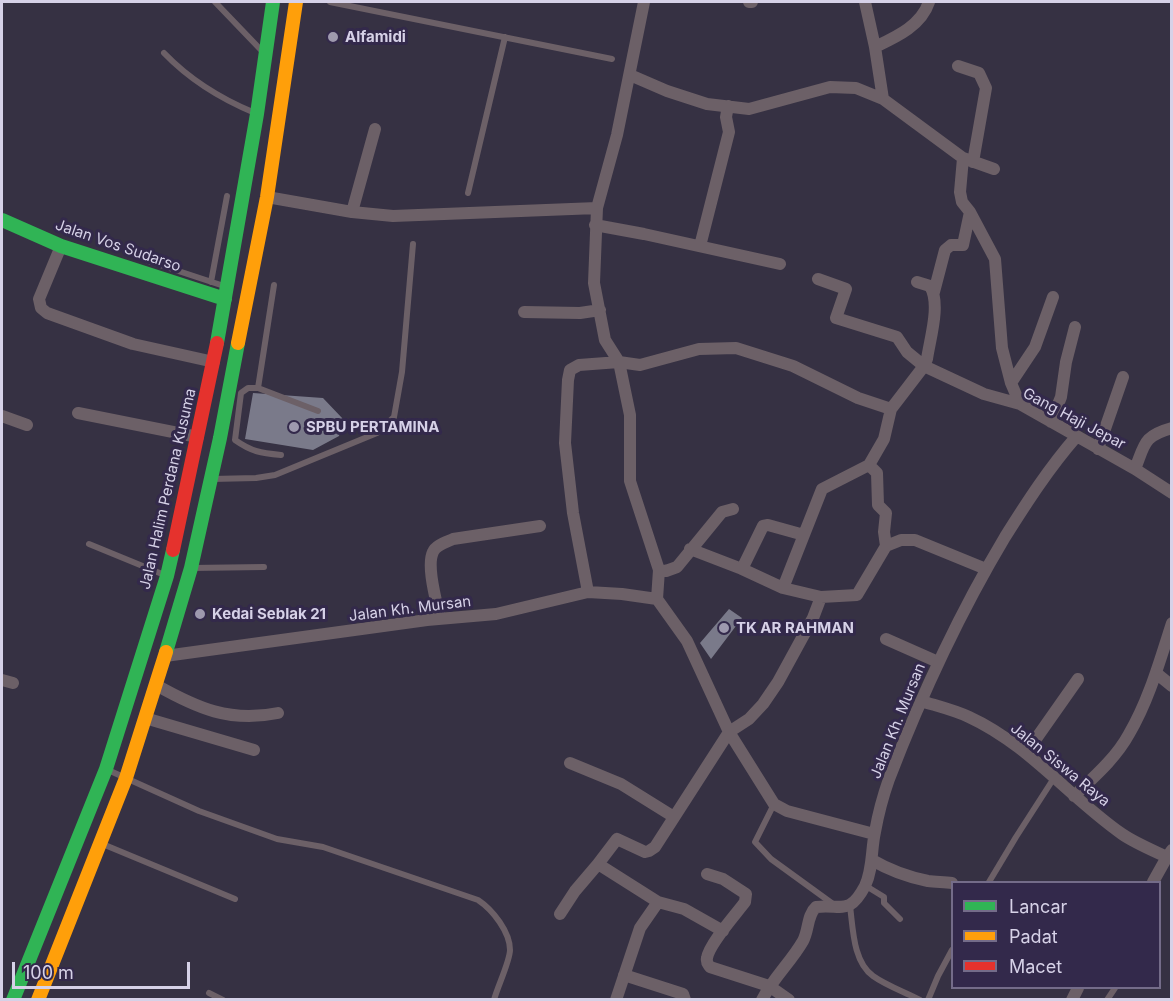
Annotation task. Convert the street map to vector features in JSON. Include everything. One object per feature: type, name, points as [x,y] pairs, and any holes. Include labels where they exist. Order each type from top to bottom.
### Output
[{"type":"main road","name":"Jalan Halim Perdana Kusuma","points":[[13,999],[106,770],[167,576],[214,362],[267,56],[273,2]]},
{"type":"main road","points":[[38,999],[126,778],[191,568],[220,438],[235,391],[296,2]]},
{"type":"main road","name":"Jalan Vos Sudarso","points":[[2,220],[61,246],[226,293]]},
{"type":"street","points":[[644,2],[617,135],[597,208],[594,283],[605,340],[619,362],[630,415],[630,481],[659,570],[657,599],[687,641],[729,732],[774,804],[787,811],[874,834]]},
{"type":"street","points":[[865,2],[883,99]]},
{"type":"street","points":[[875,47],[906,32],[926,10],[929,2]]},
{"type":"street","points":[[958,66],[979,73],[986,88],[960,192],[962,202],[970,212],[994,259],[1002,348],[1011,383],[1020,404]]},
{"type":"street","points":[[630,75],[697,101],[749,109],[830,87],[856,88],[883,99],[968,160],[994,169]]},
{"type":"street","points":[[700,246],[729,132],[726,117],[728,106]]},
{"type":"street","points":[[352,212],[375,129]]},
{"type":"street","points":[[267,197],[352,212],[403,216],[597,208]]},
{"type":"street","points":[[783,588],[822,489],[869,465],[884,439],[891,410],[924,366],[935,307],[934,292],[945,250],[951,245],[963,245],[970,212]]},
{"type":"street","points":[[595,225],[780,264]]},
{"type":"street","points":[[61,246],[39,299],[41,308],[47,313],[133,344],[214,362]]},
{"type":"street","name":"Gang Haji Jepar","points":[[818,279],[846,289],[836,318],[897,337],[907,352],[924,366],[984,394],[1020,404],[1135,469],[1172,494]]},
{"type":"street","points":[[917,282],[930,286],[934,292]]},
{"type":"street","points":[[1011,383],[1035,346],[1053,297]]},
{"type":"street","points":[[524,312],[580,313],[600,310]]},
{"type":"street","points":[[1051,422],[1060,397],[1075,327]]},
{"type":"street","points":[[588,592],[573,513],[565,443],[568,380],[570,370],[579,364],[619,362],[640,365],[699,349],[736,348],[793,366],[858,398],[891,410]]},
{"type":"street","points":[[1098,449],[1123,377]]},
{"type":"street","points":[[78,413],[198,437]]},
{"type":"street","points":[[2,416],[27,425]]},
{"type":"street","points":[[1135,469],[1146,442],[1154,433],[1172,428]]},
{"type":"street","name":"Jalan Kh. Mursan","points":[[845,907],[865,885],[872,860],[874,834],[888,782],[938,662],[986,569],[1054,462],[1076,437]]},
{"type":"street","points":[[869,465],[877,473],[878,505],[886,513],[884,532],[886,546]]},
{"type":"street","points":[[659,570],[666,571],[677,567],[722,512],[733,509]]},
{"type":"street","points":[[742,569],[763,526],[768,525],[804,536]]},
{"type":"street","points":[[440,619],[431,565],[433,551],[453,539],[540,526]]},
{"type":"street","points":[[690,549],[783,588],[820,597],[857,596],[886,546],[901,540],[915,540],[986,569]]},
{"type":"street","name":"Jalan Kh. Mursan","points":[[165,656],[440,619],[496,614],[588,592],[657,599]]},
{"type":"street","points":[[560,914],[575,891],[617,839],[645,852],[655,847],[729,732],[749,719],[778,682],[813,618],[820,597]]},
{"type":"street","points":[[1074,796],[1103,770],[1129,735],[1156,673],[1172,623]]},
{"type":"street","points":[[886,639],[938,662]]},
{"type":"street","points":[[1156,673],[1172,686]]},
{"type":"street","points":[[1026,753],[1078,679]]},
{"type":"street","points":[[156,685],[182,699],[231,716],[246,717],[278,713]]},
{"type":"street","name":"Jalan Siswa Raya","points":[[921,701],[969,717],[1026,753],[1074,796],[1123,835],[1169,854]]},
{"type":"street","points":[[145,718],[254,750]]},
{"type":"street","points":[[570,763],[621,784],[674,817]]},
{"type":"street","points":[[1154,881],[1169,854]]},
{"type":"street","points":[[872,860],[888,869],[911,876],[951,883]]},
{"type":"street","points":[[598,864],[658,902],[684,909],[723,931]]},
{"type":"street","points":[[707,874],[723,879],[746,894],[745,902],[707,957],[710,967],[769,986],[789,999]]},
{"type":"street","points":[[619,998],[624,975],[640,928],[658,902]]},
{"type":"street","points":[[762,999],[769,986],[804,940],[811,911],[822,906],[845,907]]},
{"type":"street","points":[[624,975],[683,994],[685,999]]},
{"type":"lane","points":[[215,2],[267,56]]},
{"type":"lane","points":[[330,2],[612,59]]},
{"type":"lane","points":[[468,193],[505,37]]},
{"type":"lane","points":[[164,53],[179,69],[198,83],[257,114]]},
{"type":"lane","points":[[211,282],[227,196]]},
{"type":"lane","points":[[224,212],[240,216]]},
{"type":"lane","points":[[212,478],[243,479],[275,475],[377,433],[394,417],[402,372],[414,244]]},
{"type":"lane","points":[[218,246],[234,250]]},
{"type":"lane","points":[[148,261],[211,282],[226,293]]},
{"type":"lane","points":[[258,388],[274,285]]},
{"type":"lane","points":[[235,440],[235,391],[258,388],[318,411]]},
{"type":"lane","points":[[220,438],[235,440],[247,449],[256,452],[281,455]]},
{"type":"lane","points":[[89,544],[167,576]]},
{"type":"lane","points":[[191,568],[264,567]]},
{"type":"lane","points":[[106,770],[199,811],[278,840],[322,847],[478,900],[493,913],[506,934],[510,951],[494,999]]},
{"type":"lane","points":[[990,881],[1054,778]]},
{"type":"lane","points":[[774,804],[755,842],[771,859],[845,907],[865,969],[874,977],[920,999]]},
{"type":"lane","points":[[100,843],[235,899]]},
{"type":"lane","points":[[865,885],[884,897],[884,903],[900,919]]},
{"type":"lane","points":[[928,999],[951,952]]},
{"type":"lane","points":[[209,993],[223,999]]},
{"type":"building","name":"SPBU PERTAMINA","points":[[253,393],[323,398],[343,419],[339,436],[313,450],[245,439]]},
{"type":"building","name":"TK AR RAHMAN","points":[[729,609],[742,618],[711,659],[700,643]]},
{"type":"traffic: fast","points":[[217,343],[257,114],[273,2]]},
{"type":"traffic: fast","points":[[2,220],[61,246],[225,299]]},
{"type":"traffic: fast","points":[[166,652],[191,568],[220,438],[238,343]]},
{"type":"traffic: fast","points":[[13,1000],[106,769],[167,576],[173,550]]},
{"type":"traffic: slow","points":[[238,343],[267,197],[296,2]]},
{"type":"traffic: slow","points":[[38,1000],[126,778],[166,652]]},
{"type":"traffic: jam","points":[[173,550],[217,343]]},
{"type":"place","name":"Alfamidi","points":[[333,37]]},
{"type":"place","name":"SPBU PERTAMINA","points":[[294,427]]},
{"type":"place","name":"Kedai Seblak 21","points":[[200,614]]},
{"type":"place","name":"TK AR RAHMAN","points":[[724,628]]}]
